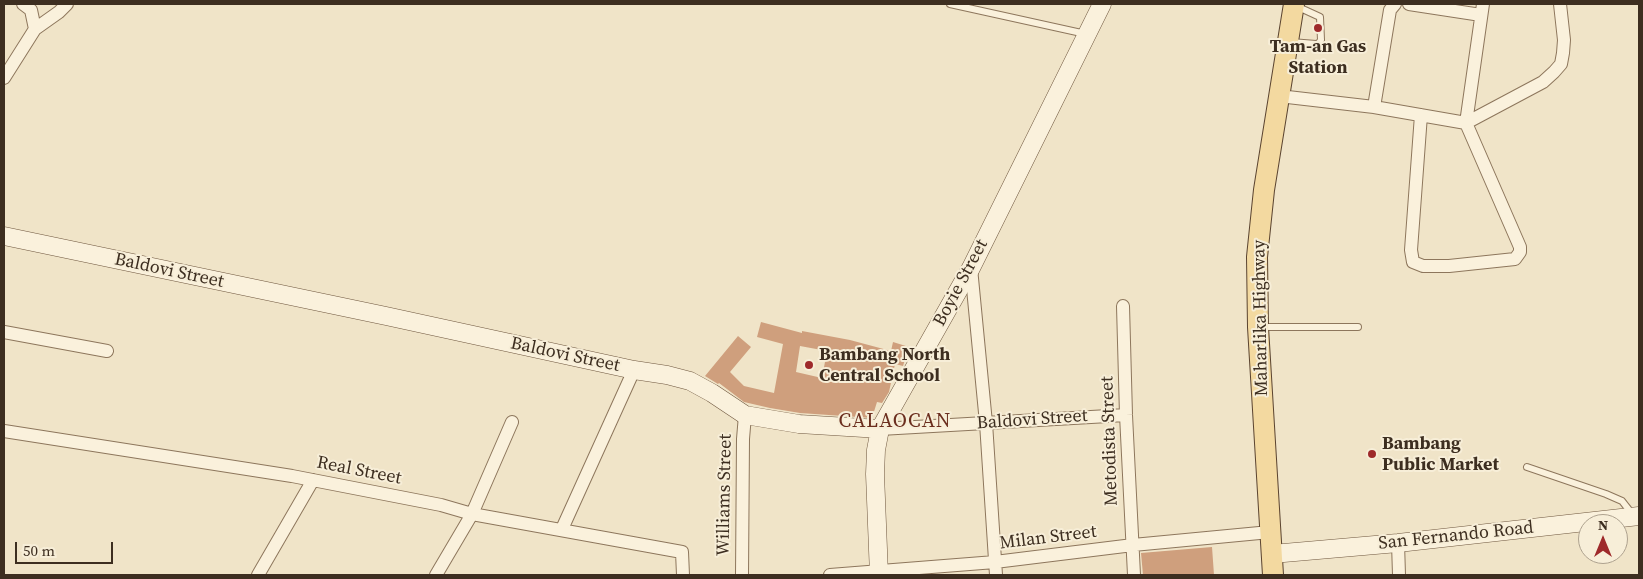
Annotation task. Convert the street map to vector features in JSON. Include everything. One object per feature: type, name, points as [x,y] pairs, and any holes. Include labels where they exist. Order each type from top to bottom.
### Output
[{"type":"main road","name":"Maharlika Highway","points":[[1273,575],[1258,327],[1257,257],[1264,190],[1294,4]]},
{"type":"street","points":[[24,4],[31,10],[35,29]]},
{"type":"street","points":[[4,78],[35,29],[67,4]]},
{"type":"street","name":"Boyie Street","points":[[879,573],[875,474],[876,450],[880,429],[970,268],[1102,4]]},
{"type":"street","points":[[1374,107],[1390,10],[1395,4]]},
{"type":"street","points":[[1409,4],[1482,9],[1466,123],[1520,247],[1520,252],[1515,259],[1449,266],[1423,266],[1414,262],[1411,250],[1421,115]]},
{"type":"street","points":[[1279,96],[1374,107],[1466,123],[1543,82],[1554,72],[1560,64],[1564,53],[1560,4]]},
{"type":"street","name":"Baldovi Street","points":[[4,236],[634,370],[667,375],[690,381],[745,415],[799,424],[880,429],[1126,415]]},
{"type":"street","points":[[970,268],[986,423],[996,575]]},
{"type":"street","name":"Metodista Street","points":[[1123,306],[1134,575]]},
{"type":"street","points":[[4,332],[107,351]]},
{"type":"street","points":[[562,529],[634,370]]},
{"type":"street","name":"Williams Street","points":[[742,575],[743,438],[745,415]]},
{"type":"street","points":[[436,575],[472,514],[512,422]]},
{"type":"street","name":"Real Street","points":[[4,431],[313,480],[440,505],[472,514],[682,552],[683,575]]},
{"type":"street","points":[[258,575],[313,480]]},
{"type":"street","name":"San Fernando Road","points":[[1272,554],[1398,543],[1636,516]]},
{"type":"street","name":"Milan Street","points":[[830,575],[879,573],[995,562],[1133,545],[1270,532]]},
{"type":"street","points":[[1398,543],[1399,575]]},
{"type":"lane","points":[[950,4],[1087,34]]},
{"type":"lane","points":[[1287,42],[1316,44],[1321,40],[1320,17],[1294,4]]},
{"type":"lane","points":[[1258,327],[1358,328]]},
{"type":"lane","points":[[1527,467],[1622,501],[1636,516]]},
{"type":"building","name":"Bambang North Central School","points":[[761,322],[802,333],[802,331],[850,340],[891,351],[893,342],[909,347],[903,366],[895,364],[889,392],[882,403],[877,402],[872,418],[800,413],[744,402],[719,383],[705,376],[738,336],[751,347],[730,372],[744,386],[774,393],[783,344],[757,337]],"holes":[[[800,346],[827,351],[822,378],[796,372]]]},
{"type":"building","points":[[1212,547],[1214,575],[1143,575],[1141,553]]},
{"type":"place","name":"Tam-an Gas Station","points":[[1318,28]]},
{"type":"place","name":"Bambang North Central School","points":[[809,365]]},
{"type":"place","name":"Bambang Public Market","points":[[1372,454]]},
{"type":"district","name":"CALAOCAN","points":[[895,422]]}]
